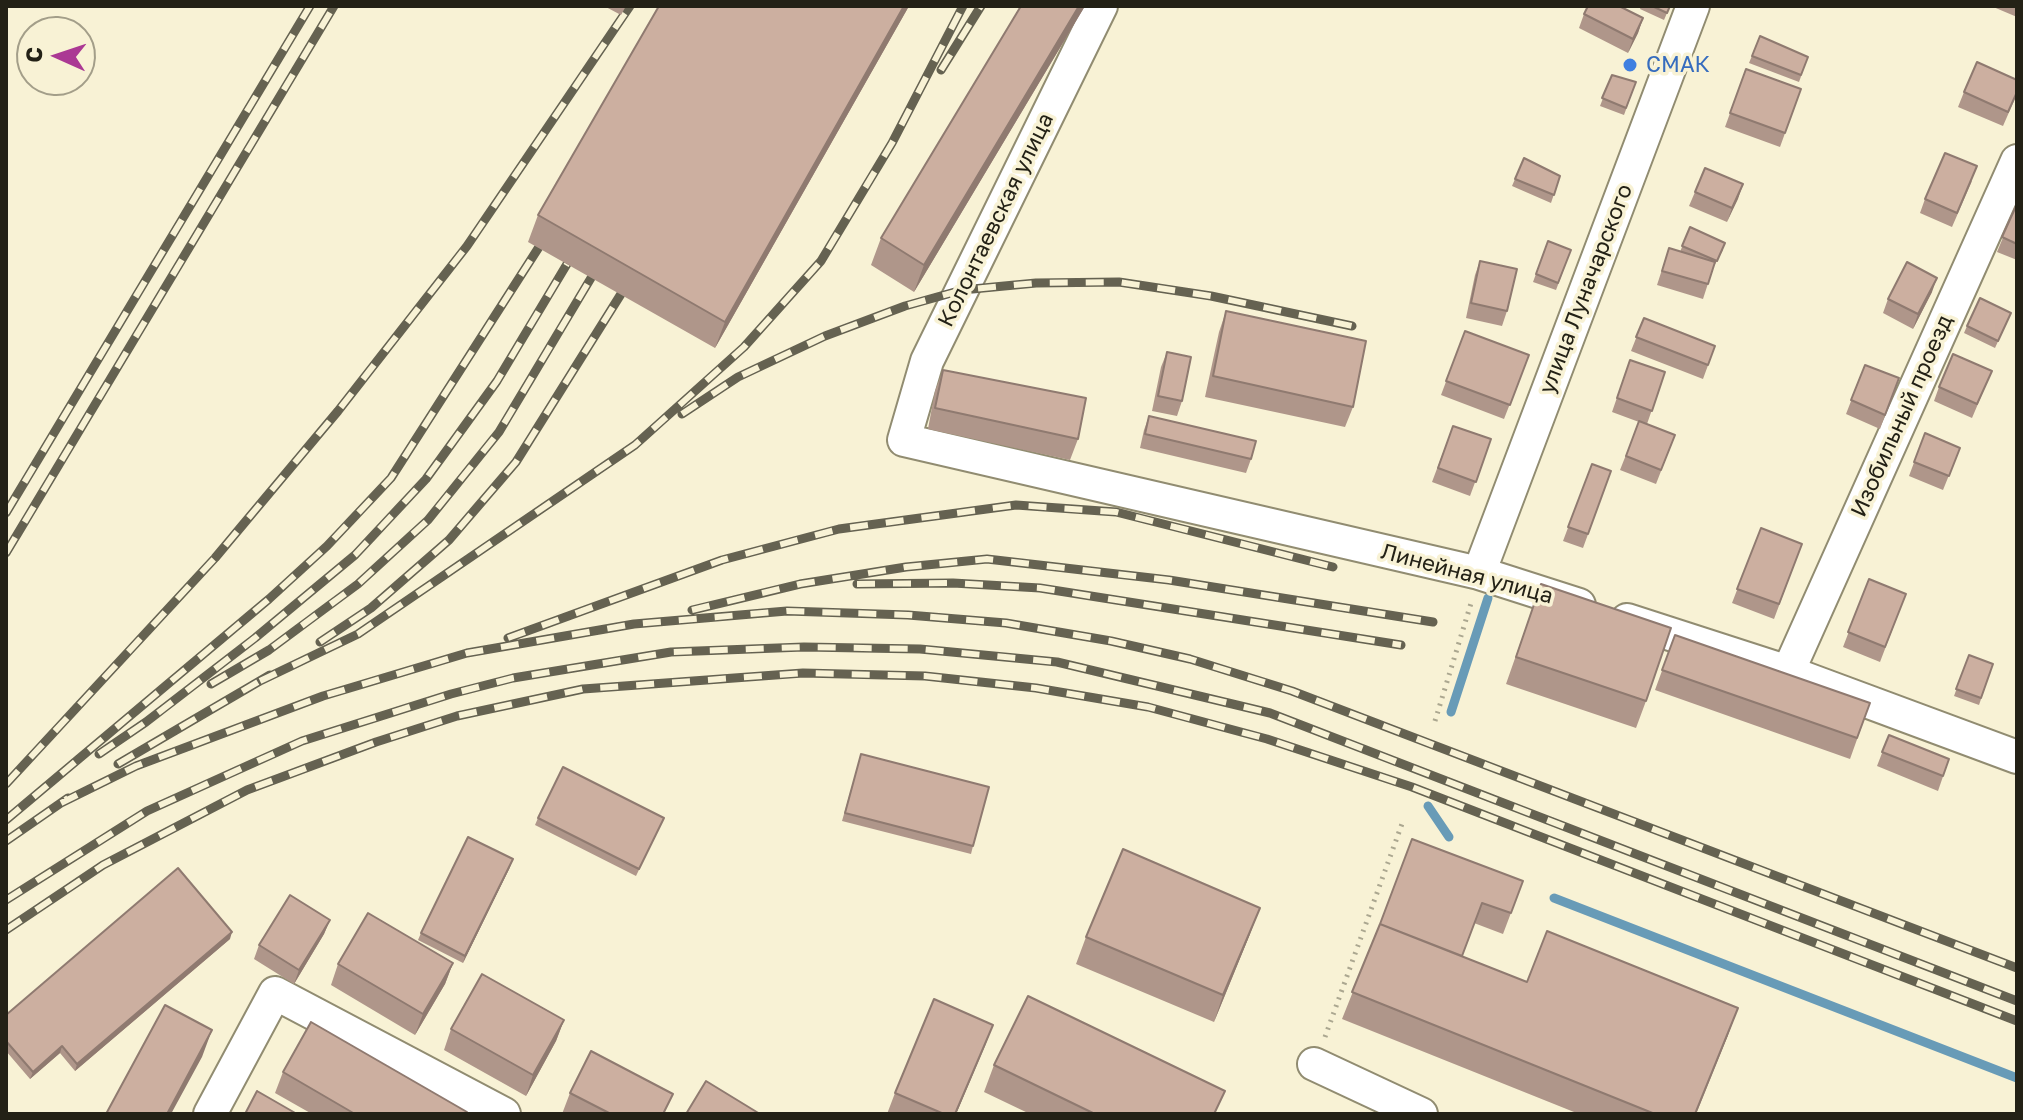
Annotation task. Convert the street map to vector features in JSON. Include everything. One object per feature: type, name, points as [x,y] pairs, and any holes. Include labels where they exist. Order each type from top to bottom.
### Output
[{"type":"street","name":"Колонтаевская улица","points":[[904,440],[927,361],[1101,6]]},
{"type":"street","name":"улица Луначарского","points":[[1479,573],[1693,6]]},
{"type":"street","name":"Изобильный проезд","points":[[1788,672],[2017,161]]},
{"type":"street","name":"Линейная улица","points":[[904,440],[1479,573],[1788,672],[2017,757]]},
{"type":"street","points":[[210,1114],[275,993],[504,1114]]},
{"type":"street","points":[[1314,1064],[1421,1114]]},
{"type":"path","points":[[1435,721],[1479,573]]},
{"type":"path","points":[[1314,1064],[1403,821]]},
{"type":"building","points":[[659,6],[904,6],[725,322],[538,215]]},
{"type":"building","points":[[1021,6],[1079,6],[924,265],[881,238]]},
{"type":"building","points":[[1588,6],[1619,6],[1643,18],[1633,39],[1584,14]]},
{"type":"building","points":[[1652,6],[1670,6],[1667,13]]},
{"type":"building","points":[[1760,36],[1808,57],[1801,75],[1752,56]]},
{"type":"building","points":[[1977,62],[2017,80],[2017,92],[2008,112],[1964,92]]},
{"type":"building","points":[[1746,69],[1801,89],[1785,133],[1730,113]]},
{"type":"building","points":[[1612,75],[1636,82],[1626,108],[1602,98]]},
{"type":"building","points":[[1945,153],[1977,166],[1957,213],[1925,199]]},
{"type":"building","points":[[1524,158],[1560,176],[1554,195],[1515,179]]},
{"type":"building","points":[[1705,168],[1743,184],[1732,208],[1695,192]]},
{"type":"building","points":[[2017,204],[2017,244],[2002,237]]},
{"type":"building","points":[[1690,227],[1725,243],[1717,261],[1682,246]]},
{"type":"building","points":[[1548,241],[1571,250],[1558,283],[1536,274]]},
{"type":"building","points":[[1669,248],[1715,262],[1708,284],[1662,271]]},
{"type":"building","points":[[1480,261],[1517,269],[1507,311],[1471,303]]},
{"type":"building","points":[[1907,262],[1937,278],[1918,314],[1888,299]]},
{"type":"building","points":[[1980,298],[2011,313],[1998,341],[1967,326]]},
{"type":"building","points":[[1226,311],[1366,341],[1353,407],[1213,376]]},
{"type":"building","points":[[1644,318],[1715,346],[1708,365],[1636,337]]},
{"type":"building","points":[[1465,331],[1529,355],[1510,405],[1446,381]]},
{"type":"building","points":[[1167,352],[1191,357],[1182,401],[1158,396]]},
{"type":"building","points":[[1953,354],[1992,371],[1977,404],[1939,387]]},
{"type":"building","points":[[1630,360],[1665,372],[1652,411],[1617,398]]},
{"type":"building","points":[[1865,365],[1899,378],[1885,415],[1851,400]]},
{"type":"building","points":[[943,370],[1086,398],[1078,439],[935,408]]},
{"type":"building","points":[[1149,416],[1256,441],[1251,459],[1145,434]]},
{"type":"building","points":[[1639,421],[1675,435],[1661,470],[1626,456]]},
{"type":"building","points":[[1453,426],[1491,439],[1476,482],[1438,468]]},
{"type":"building","points":[[1925,433],[1960,448],[1949,476],[1914,462]]},
{"type":"building","points":[[1592,464],[1611,471],[1588,534],[1568,527]]},
{"type":"building","points":[[1761,528],[1802,544],[1779,604],[1737,589]]},
{"type":"building","points":[[1869,579],[1906,594],[1885,647],[1848,632]]},
{"type":"building","points":[[1541,584],[1671,628],[1646,701],[1516,657]]},
{"type":"building","points":[[1675,635],[1870,703],[1857,738],[1662,670]]},
{"type":"building","points":[[1969,655],[1993,664],[1981,698],[1956,689]]},
{"type":"building","points":[[1889,735],[1949,759],[1943,776],[1882,752]]},
{"type":"building","points":[[861,754],[989,787],[973,846],[845,813]]},
{"type":"building","points":[[563,767],[664,818],[639,869],[538,818]]},
{"type":"building","points":[[468,837],[513,859],[465,956],[421,933]]},
{"type":"building","points":[[1412,839],[1523,881],[1511,913],[1482,903],[1462,956],[1380,924]]},
{"type":"building","points":[[1123,849],[1260,908],[1223,995],[1086,937]]},
{"type":"building","points":[[178,868],[232,932],[77,1064],[62,1046],[33,1072],[6,1041],[6,1015]]},
{"type":"building","points":[[290,895],[330,920],[299,970],[259,945]]},
{"type":"building","points":[[368,913],[453,963],[423,1014],[338,964]]},
{"type":"building","points":[[1380,924],[1527,982],[1547,931],[1738,1008],[1695,1114],[1655,1114],[1352,992]]},
{"type":"building","points":[[482,974],[564,1020],[533,1075],[451,1029]]},
{"type":"building","points":[[1028,996],[1225,1091],[1214,1114],[1095,1114],[994,1065]]},
{"type":"building","points":[[934,999],[993,1025],[955,1114],[944,1114],[895,1093]]},
{"type":"building","points":[[165,1005],[212,1030],[167,1114],[106,1114]]},
{"type":"building","points":[[311,1022],[466,1114],[355,1114],[283,1072]]},
{"type":"building","points":[[591,1051],[673,1094],[663,1114],[611,1114],[570,1093]]},
{"type":"building","points":[[706,1081],[760,1114],[686,1114]]},
{"type":"building","points":[[257,1091],[297,1114],[245,1114]]},
{"type":"waterway","points":[[1451,712],[1488,598]]},
{"type":"waterway","points":[[1428,806],[1449,837]]},
{"type":"waterway","points":[[1554,898],[2017,1078]]},
{"type":"railway","points":[[6,513],[310,6]]},
{"type":"railway","points":[[6,553],[334,6]]},
{"type":"railway","points":[[6,784],[215,558],[338,411],[467,246],[630,6]]},
{"type":"railway","points":[[260,681],[358,634],[635,445],[744,347],[821,261],[892,143],[963,6]]},
{"type":"railway","points":[[941,70],[981,6]]},
{"type":"railway","points":[[6,820],[269,599],[327,546],[391,478],[539,247]]},
{"type":"railway","points":[[99,754],[255,638],[355,555],[426,479],[497,381],[567,264]]},
{"type":"railway","points":[[211,684],[269,650],[358,584],[428,520],[499,432],[591,278]]},
{"type":"railway","points":[[682,414],[738,377],[825,336],[905,306],[962,290],[1036,283],[1119,282],[1211,296],[1352,326]]},
{"type":"railway","points":[[320,642],[371,608],[449,540],[516,462],[621,294]]},
{"type":"railway","points":[[508,638],[722,560],[839,529],[1016,505],[1116,512],[1333,567]]},
{"type":"railway","points":[[692,610],[800,584],[906,567],[987,559],[1169,580],[1433,622]]},
{"type":"railway","points":[[857,584],[953,583],[1040,588],[1401,645]]},
{"type":"railway","points":[[61,803],[136,766],[323,696],[467,653],[634,624],[787,611],[908,615],[1006,623],[1111,641],[1190,659],[1292,691],[2017,968]]},
{"type":"railway","points":[[6,900],[147,811],[302,741],[451,694],[513,678],[671,652],[804,647],[920,649],[1057,662],[1270,713],[2017,1001]]},
{"type":"railway","points":[[6,930],[103,865],[247,790],[457,716],[583,689],[803,673],[925,676],[1036,688],[1148,707],[1267,739],[1412,787],[2017,1021]]},
{"type":"railway","points":[[118,764],[270,675]]},
{"type":"railway","points":[[6,841],[68,798]]},
{"type":"place","name":"СМАК","points":[[1630,65]]}]
